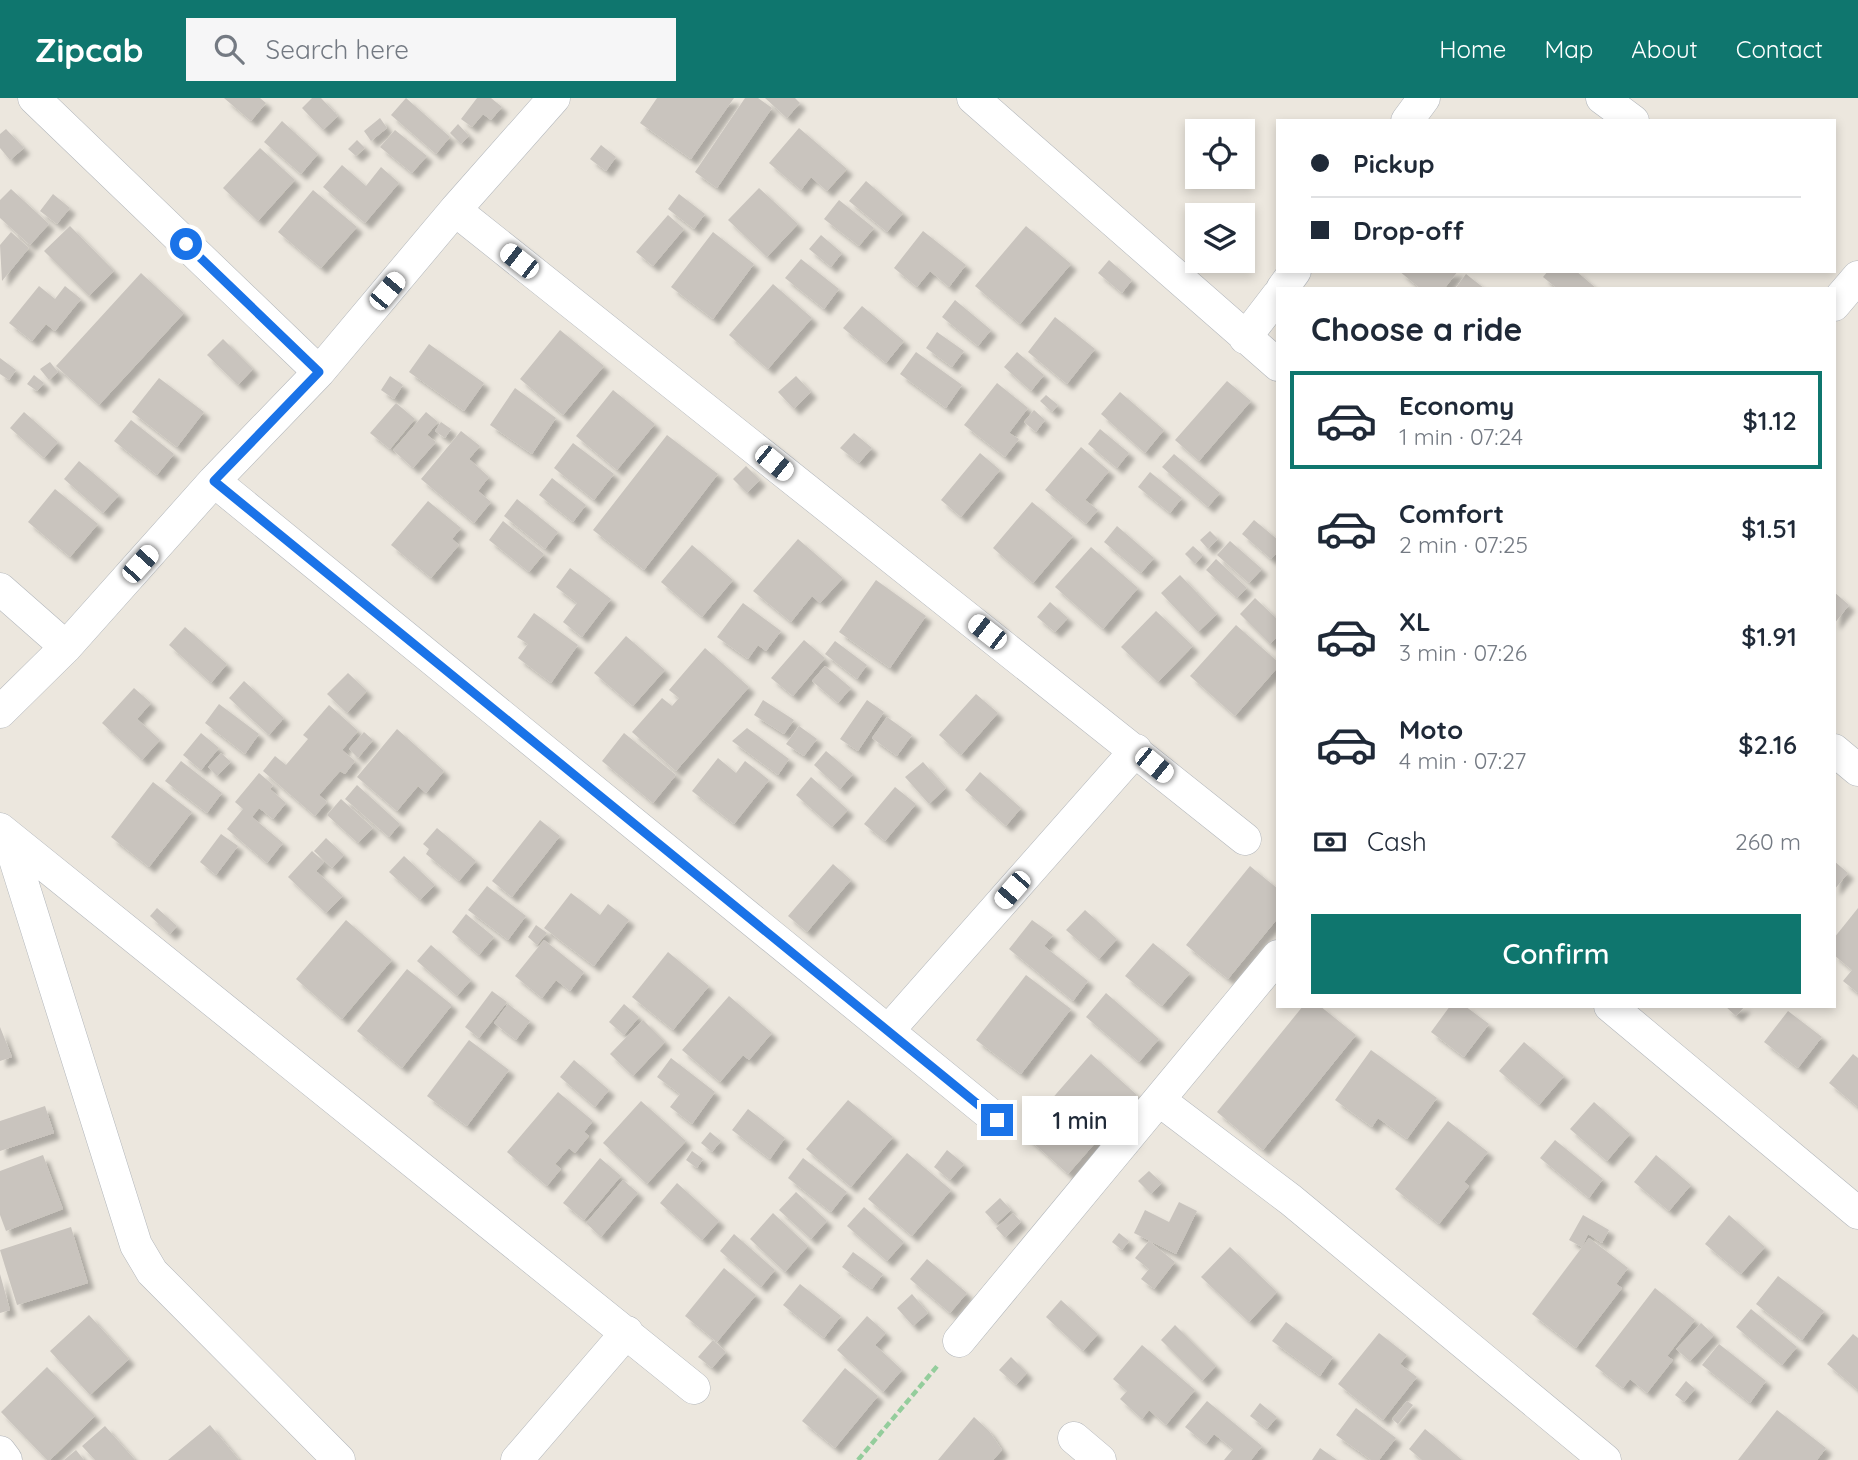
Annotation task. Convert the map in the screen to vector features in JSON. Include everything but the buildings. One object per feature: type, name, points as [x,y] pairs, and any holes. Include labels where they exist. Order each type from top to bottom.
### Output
[{"type":"street","points":[[34,98],[319,372]]},
{"type":"street","points":[[0,712],[66,647],[214,481],[319,372],[455,210],[554,98]]},
{"type":"street","points":[[973,98],[1276,363]]},
{"type":"street","points":[[1602,98],[1630,119]]},
{"type":"street","points":[[455,210],[1245,839]]},
{"type":"street","points":[[1245,338],[1276,298]]},
{"type":"street","points":[[214,481],[997,1120]]},
{"type":"street","points":[[0,589],[66,647]]},
{"type":"street","points":[[888,1031],[1136,750]]},
{"type":"street","points":[[1836,752],[1858,770]]},
{"type":"street","points":[[4,833],[628,1332],[694,1388]]},
{"type":"street","points":[[4,833],[136,1245],[152,1272],[340,1460]]},
{"type":"street","points":[[959,1341],[1276,958]]},
{"type":"street","points":[[1612,1008],[1858,1213]]},
{"type":"street","points":[[1159,1100],[1291,1200],[1605,1460]]},
{"type":"street","points":[[516,1460],[628,1332]]},
{"type":"street","points":[[1074,1438],[1100,1460]]},
{"type":"street","points":[[0,1452],[6,1460]]},
{"type":"path","points":[[858,1460],[959,1341]]},
{"type":"route","points":[[186,244],[319,372],[214,481],[997,1120]]}]
